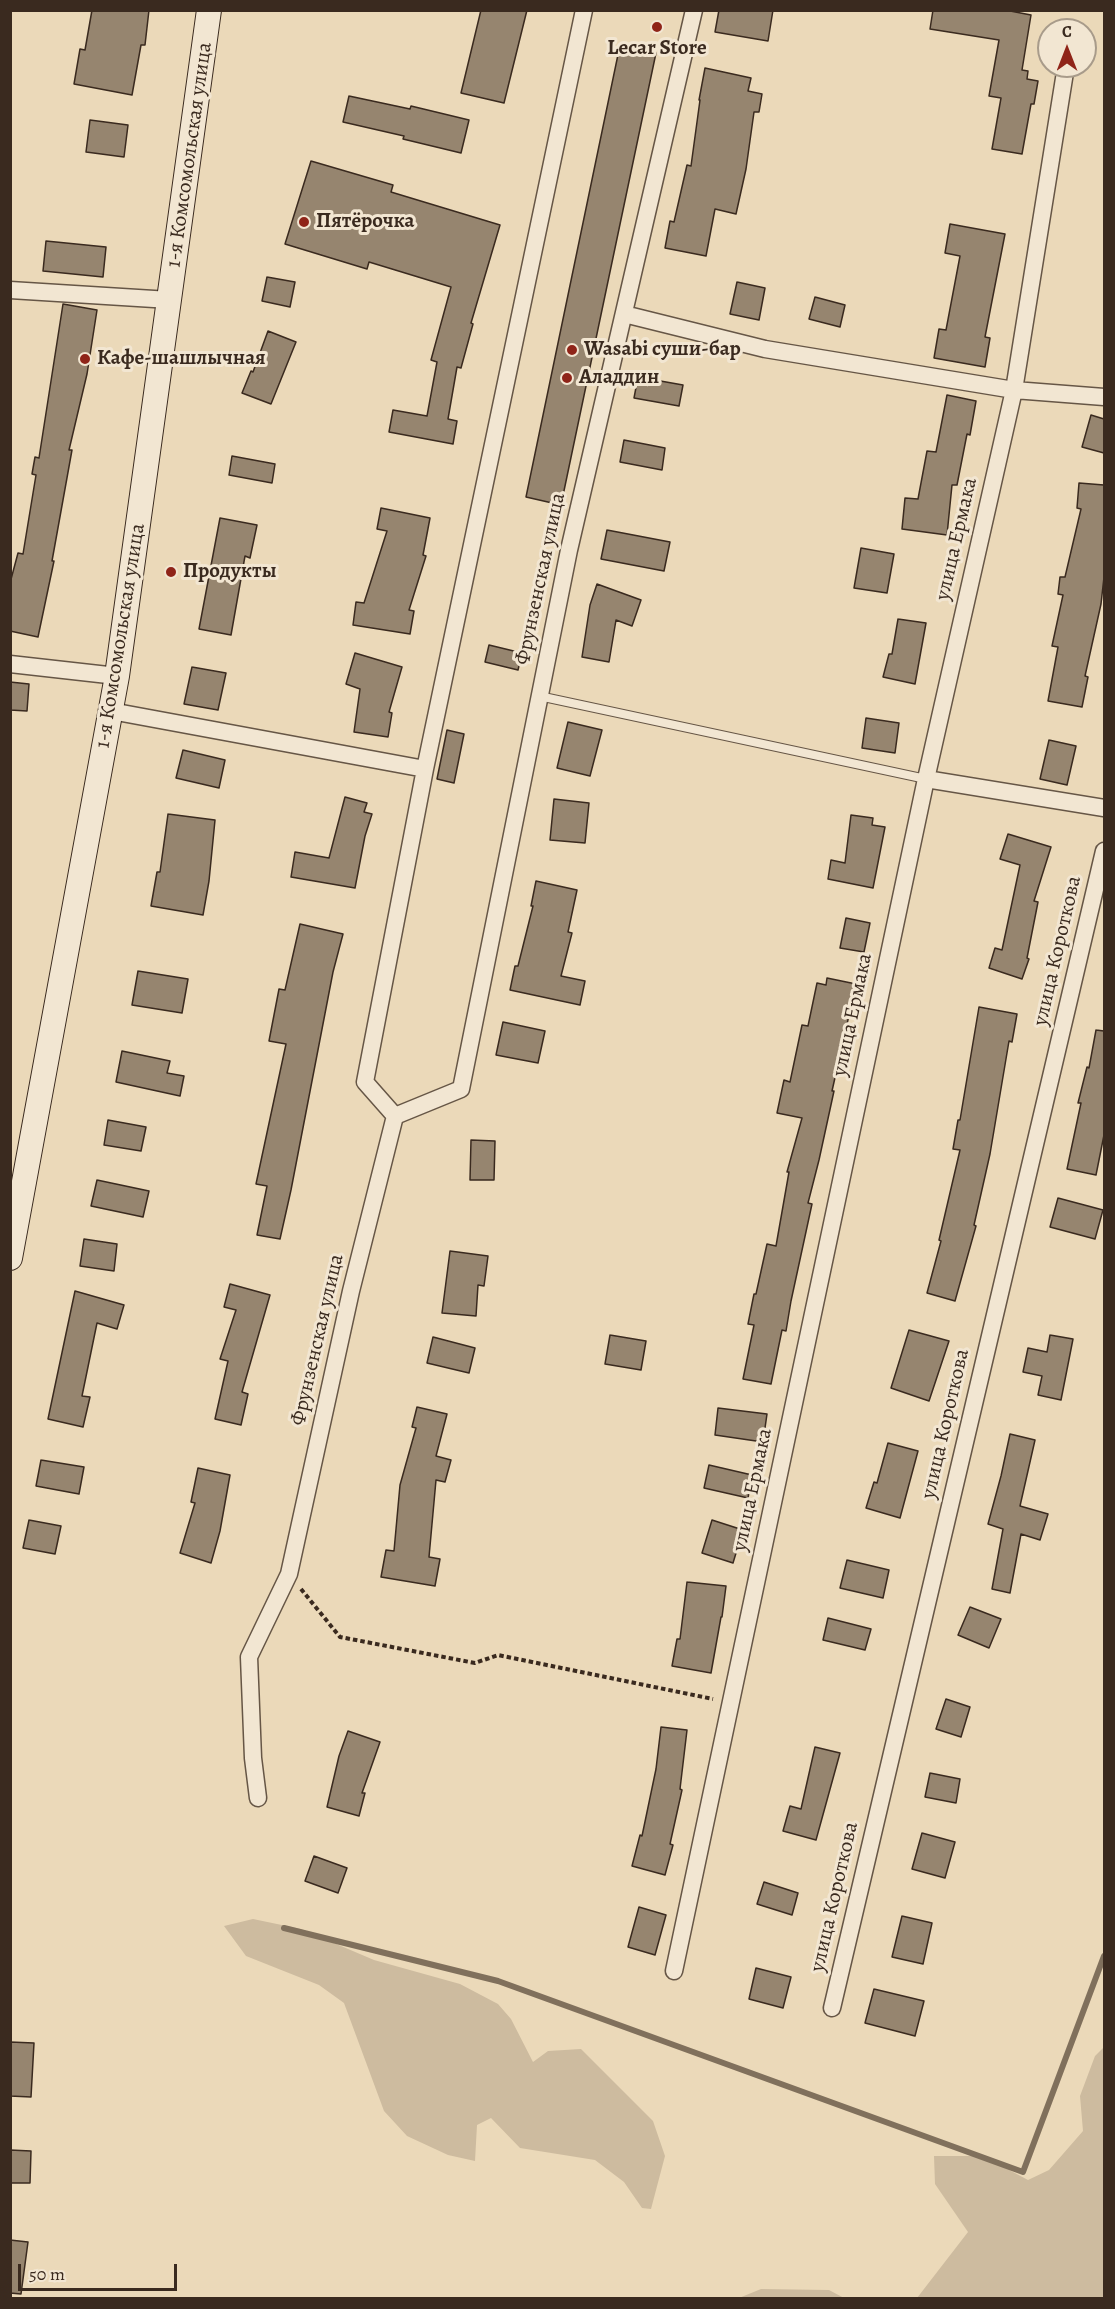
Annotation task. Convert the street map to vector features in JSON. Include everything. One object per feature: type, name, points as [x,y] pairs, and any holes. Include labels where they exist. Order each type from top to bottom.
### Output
[{"type":"main road","name":"1-я Комсомольская улица","points":[[10,1258],[117,676],[209,10]]},
{"type":"street","points":[[395,1116],[365,1082],[425,769],[584,10]]},
{"type":"street","name":"Фрунзенская улица","points":[[258,1798],[253,1758],[253,1709],[249,1657],[290,1574],[351,1291],[395,1116],[461,1089],[569,550],[694,10]]},
{"type":"street","name":"улица Ермака","points":[[674,1971],[926,779],[1014,390],[1064,78]]},
{"type":"street","points":[[10,290],[170,300]]},
{"type":"street","points":[[624,314],[765,349],[1014,390],[1104,397]]},
{"type":"street","points":[[10,664],[117,676]]},
{"type":"street","points":[[111,711],[425,769]]},
{"type":"street","points":[[926,779],[1104,808]]},
{"type":"street","name":"улица Короткова","points":[[832,2008],[1104,850]]},
{"type":"lane","points":[[539,696],[926,779]]},
{"type":"path","points":[[290,1574],[340,1637],[475,1663],[498,1655],[731,1702]]},
{"type":"shaded area","points":[[253,1919],[301,1929],[374,1960],[460,1984],[498,2004],[511,2019],[533,2062],[548,2051],[581,2049],[653,2121],[665,2156],[651,2209],[642,2208],[624,2182],[595,2160],[520,2148],[491,2118],[477,2125],[475,2161],[448,2155],[407,2136],[384,2111],[344,2003],[319,1985],[246,1956],[224,1926]]},
{"type":"shaded area","points":[[1104,2047],[1104,2298],[917,2298],[968,2232],[935,2184],[934,2156],[983,2156],[1028,2180],[1049,2170],[1083,2131],[1080,2096],[1095,2056]]},
{"type":"shaded area","points":[[761,2289],[829,2290],[844,2298],[739,2298]]},
{"type":"building","points":[[92,10],[149,10],[145,45],[141,45],[132,95],[74,84],[80,49],[85,50]]},
{"type":"building","points":[[481,10],[527,10],[504,103],[461,93]]},
{"type":"building","points":[[719,10],[773,10],[768,41],[715,32]]},
{"type":"building","points":[[933,10],[1005,10],[1031,15],[1022,70],[1028,71],[1027,79],[1038,81],[1034,104],[1031,104],[1022,154],[992,149],[1001,98],[989,96],[999,40],[930,29]]},
{"type":"building","points":[[620,45],[656,53],[561,505],[526,497]]},
{"type":"building","points":[[705,68],[751,78],[748,91],[762,94],[759,112],[754,112],[746,169],[736,214],[715,209],[706,256],[665,248],[670,221],[674,222],[687,165],[691,166]]},
{"type":"building","points":[[349,96],[410,109],[411,106],[469,120],[461,153],[403,139],[404,136],[343,122]]},
{"type":"building","points":[[90,120],[128,125],[124,157],[86,152]]},
{"type":"building","points":[[311,161],[393,185],[391,192],[500,225],[471,323],[473,324],[461,368],[457,367],[448,419],[457,421],[453,444],[389,432],[393,410],[427,416],[437,362],[431,360],[451,287],[369,262],[367,269],[285,244]]},
{"type":"building","points":[[950,224],[1005,234],[985,337],[990,338],[985,367],[934,358],[939,329],[946,330],[960,256],[945,253]]},
{"type":"building","points":[[46,241],[106,247],[103,277],[43,271]]},
{"type":"building","points":[[267,277],[295,282],[290,307],[262,301]]},
{"type":"building","points":[[737,282],[765,288],[759,320],[730,314]]},
{"type":"building","points":[[815,297],[845,305],[840,327],[809,319]]},
{"type":"building","points":[[63,304],[97,310],[87,374],[69,450],[72,450],[52,561],[54,561],[38,637],[10,631],[10,583],[18,553],[23,554],[36,475],[32,474],[35,457],[39,458]]},
{"type":"building","points":[[268,331],[296,342],[271,404],[242,393],[251,371],[253,372]]},
{"type":"building","points":[[638,377],[683,385],[679,406],[634,398]]},
{"type":"building","points":[[947,395],[976,401],[957,485],[952,485],[947,535],[902,529],[905,498],[918,499],[927,451],[936,452]]},
{"type":"building","points":[[1091,415],[1104,419],[1104,453],[1082,447]]},
{"type":"building","points":[[624,440],[665,448],[662,470],[620,462]]},
{"type":"building","points":[[232,456],[275,464],[272,483],[229,475]]},
{"type":"building","points":[[1079,483],[1104,485],[1104,577],[1101,604],[1085,676],[1088,677],[1082,707],[1048,701],[1058,647],[1052,646],[1063,595],[1058,594],[1060,577],[1065,577],[1081,509],[1077,508]]},
{"type":"building","points":[[381,508],[430,518],[423,555],[426,556],[409,610],[414,611],[410,634],[353,625],[356,602],[364,603],[387,531],[377,529]]},
{"type":"building","points":[[220,518],[257,525],[250,558],[245,556],[231,635],[199,629]]},
{"type":"building","points":[[607,530],[670,542],[664,571],[601,559]]},
{"type":"building","points":[[861,548],[894,554],[887,593],[854,588]]},
{"type":"building","points":[[597,584],[641,600],[632,626],[616,620],[609,662],[582,657],[590,605]]},
{"type":"building","points":[[898,619],[926,623],[915,684],[883,677],[889,654],[892,654]]},
{"type":"building","points":[[489,645],[522,653],[518,670],[485,662]]},
{"type":"building","points":[[355,653],[402,667],[389,712],[392,713],[388,737],[354,732],[360,689],[346,684]]},
{"type":"building","points":[[192,667],[226,673],[218,710],[184,704]]},
{"type":"building","points":[[10,682],[29,684],[27,711],[10,710]]},
{"type":"building","points":[[866,718],[899,723],[895,753],[862,748]]},
{"type":"building","points":[[568,722],[602,730],[590,776],[557,768]]},
{"type":"building","points":[[447,730],[464,734],[454,783],[437,779]]},
{"type":"building","points":[[1049,740],[1076,746],[1067,785],[1040,779]]},
{"type":"building","points":[[183,750],[225,760],[219,788],[176,778]]},
{"type":"building","points":[[345,797],[367,803],[364,812],[372,814],[365,836],[355,888],[291,877],[295,852],[329,858]]},
{"type":"building","points":[[554,799],[589,803],[585,843],[550,840]]},
{"type":"building","points":[[168,814],[215,820],[203,915],[151,906],[157,872],[160,872]]},
{"type":"building","points":[[851,815],[873,818],[872,825],[885,827],[873,888],[828,879],[831,860],[845,863]]},
{"type":"building","points":[[1008,834],[1051,847],[1034,901],[1038,902],[1027,958],[1029,959],[1022,979],[989,968],[995,948],[1002,950],[1020,865],[1000,859]]},
{"type":"building","points":[[536,881],[577,890],[568,932],[572,933],[561,976],[585,981],[580,1005],[510,990],[533,906],[531,906]]},
{"type":"building","points":[[846,918],[870,923],[864,952],[840,948]]},
{"type":"building","points":[[300,924],[343,934],[333,972],[280,1239],[257,1235],[267,1186],[256,1184],[286,1044],[269,1041],[279,989],[285,990]]},
{"type":"building","points":[[138,971],[188,979],[182,1013],[132,1005]]},
{"type":"building","points":[[827,978],[856,984],[808,1203],[812,1204],[786,1331],[782,1330],[771,1384],[743,1379],[754,1325],[748,1324],[754,1294],[756,1294],[767,1244],[776,1246],[789,1172],[787,1172],[802,1118],[777,1113],[784,1080],[790,1082],[802,1025],[808,1026],[817,983],[826,985]]},
{"type":"building","points":[[979,1007],[1017,1014],[1012,1042],[1009,1041],[990,1154],[974,1225],[976,1226],[955,1301],[927,1293],[941,1241],[939,1240],[960,1150],[953,1149]]},
{"type":"building","points":[[503,1022],[545,1031],[538,1063],[496,1055]]},
{"type":"building","points":[[1096,1030],[1104,1031],[1104,1135],[1096,1175],[1067,1169],[1081,1103],[1078,1103],[1087,1067],[1089,1068]]},
{"type":"building","points":[[122,1051],[170,1061],[167,1073],[184,1076],[180,1096],[116,1082]]},
{"type":"building","points":[[108,1120],[146,1127],[141,1151],[104,1145]]},
{"type":"building","points":[[471,1140],[495,1141],[494,1180],[470,1180]]},
{"type":"building","points":[[97,1180],[149,1191],[143,1217],[91,1206]]},
{"type":"building","points":[[1058,1198],[1103,1210],[1095,1239],[1050,1227]]},
{"type":"building","points":[[84,1239],[117,1244],[114,1271],[80,1266]]},
{"type":"building","points":[[450,1251],[488,1256],[484,1286],[478,1285],[476,1316],[442,1313]]},
{"type":"building","points":[[230,1284],[270,1295],[242,1392],[248,1394],[241,1425],[215,1419],[228,1361],[220,1359],[236,1310],[224,1307]]},
{"type":"building","points":[[75,1291],[124,1305],[117,1329],[97,1323],[82,1396],[90,1397],[83,1427],[48,1419]]},
{"type":"building","points":[[909,1330],[949,1341],[929,1401],[891,1388]]},
{"type":"building","points":[[610,1335],[646,1341],[641,1370],[605,1364]]},
{"type":"building","points":[[1050,1335],[1073,1339],[1061,1400],[1038,1395],[1042,1376],[1023,1372],[1028,1348],[1047,1352]]},
{"type":"building","points":[[433,1337],[475,1348],[469,1373],[427,1363]]},
{"type":"building","points":[[417,1407],[447,1414],[436,1456],[451,1460],[445,1482],[436,1480],[429,1557],[440,1559],[435,1586],[381,1577],[386,1550],[394,1551],[400,1485],[416,1428],[412,1427]]},
{"type":"building","points":[[718,1408],[767,1414],[763,1442],[715,1435]]},
{"type":"building","points":[[1010,1434],[1035,1440],[1020,1506],[1048,1514],[1040,1540],[1021,1534],[1010,1593],[992,1589],[1003,1529],[988,1524]]},
{"type":"building","points":[[888,1443],[918,1451],[900,1518],[866,1508],[874,1482],[877,1483]]},
{"type":"building","points":[[41,1460],[84,1467],[79,1494],[36,1486]]},
{"type":"building","points":[[709,1465],[752,1475],[748,1498],[704,1488]]},
{"type":"building","points":[[198,1468],[230,1475],[220,1531],[211,1563],[180,1553],[195,1503],[191,1502]]},
{"type":"building","points":[[29,1520],[61,1526],[55,1554],[23,1548]]},
{"type":"building","points":[[712,1520],[743,1530],[733,1563],[702,1553]]},
{"type":"building","points":[[847,1560],[889,1570],[883,1598],[840,1588]]},
{"type":"building","points":[[687,1582],[726,1586],[711,1673],[672,1666],[677,1639],[680,1639]]},
{"type":"building","points":[[970,1607],[1001,1619],[989,1648],[958,1635]]},
{"type":"building","points":[[828,1618],[871,1629],[865,1650],[823,1640]]},
{"type":"building","points":[[946,1699],[970,1707],[961,1737],[936,1729]]},
{"type":"building","points":[[661,1727],[687,1730],[680,1789],[682,1790],[670,1844],[673,1845],[665,1875],[632,1866],[640,1835],[642,1836],[656,1769]]},
{"type":"building","points":[[348,1731],[380,1742],[362,1793],[365,1793],[359,1816],[327,1807],[339,1756]]},
{"type":"building","points":[[815,1747],[840,1753],[816,1840],[783,1831],[790,1806],[801,1809]]},
{"type":"building","points":[[930,1773],[960,1779],[956,1803],[925,1797]]},
{"type":"building","points":[[922,1833],[955,1842],[945,1878],[912,1869]]},
{"type":"building","points":[[314,1856],[347,1868],[338,1893],[305,1881]]},
{"type":"building","points":[[764,1882],[798,1893],[792,1915],[757,1904]]},
{"type":"building","points":[[639,1907],[666,1915],[655,1955],[628,1947]]},
{"type":"building","points":[[902,1916],[932,1923],[923,1964],[892,1957]]},
{"type":"building","points":[[756,1968],[791,1977],[783,2008],[749,1999]]},
{"type":"building","points":[[874,1989],[924,2001],[915,2036],[865,2023]]},
{"type":"building","points":[[10,2042],[34,2043],[31,2097],[10,2096]]},
{"type":"building","points":[[10,2150],[31,2151],[30,2183],[10,2183]]},
{"type":"building","points":[[10,2240],[28,2242],[21,2294],[10,2293]]},
{"type":"waterway","points":[[284,1928],[498,1981],[1023,2172],[1104,1956]]},
{"type":"place","name":"Lecar Store","points":[[657,27]]},
{"type":"place","name":"Пятёрочка","points":[[304,222]]},
{"type":"place","name":"Wasabi суши-бар","points":[[572,350]]},
{"type":"place","name":"Кафе-шашлычная","points":[[85,359]]},
{"type":"place","name":"Аладдин","points":[[567,378]]},
{"type":"place","name":"Продукты","points":[[171,572]]}]
